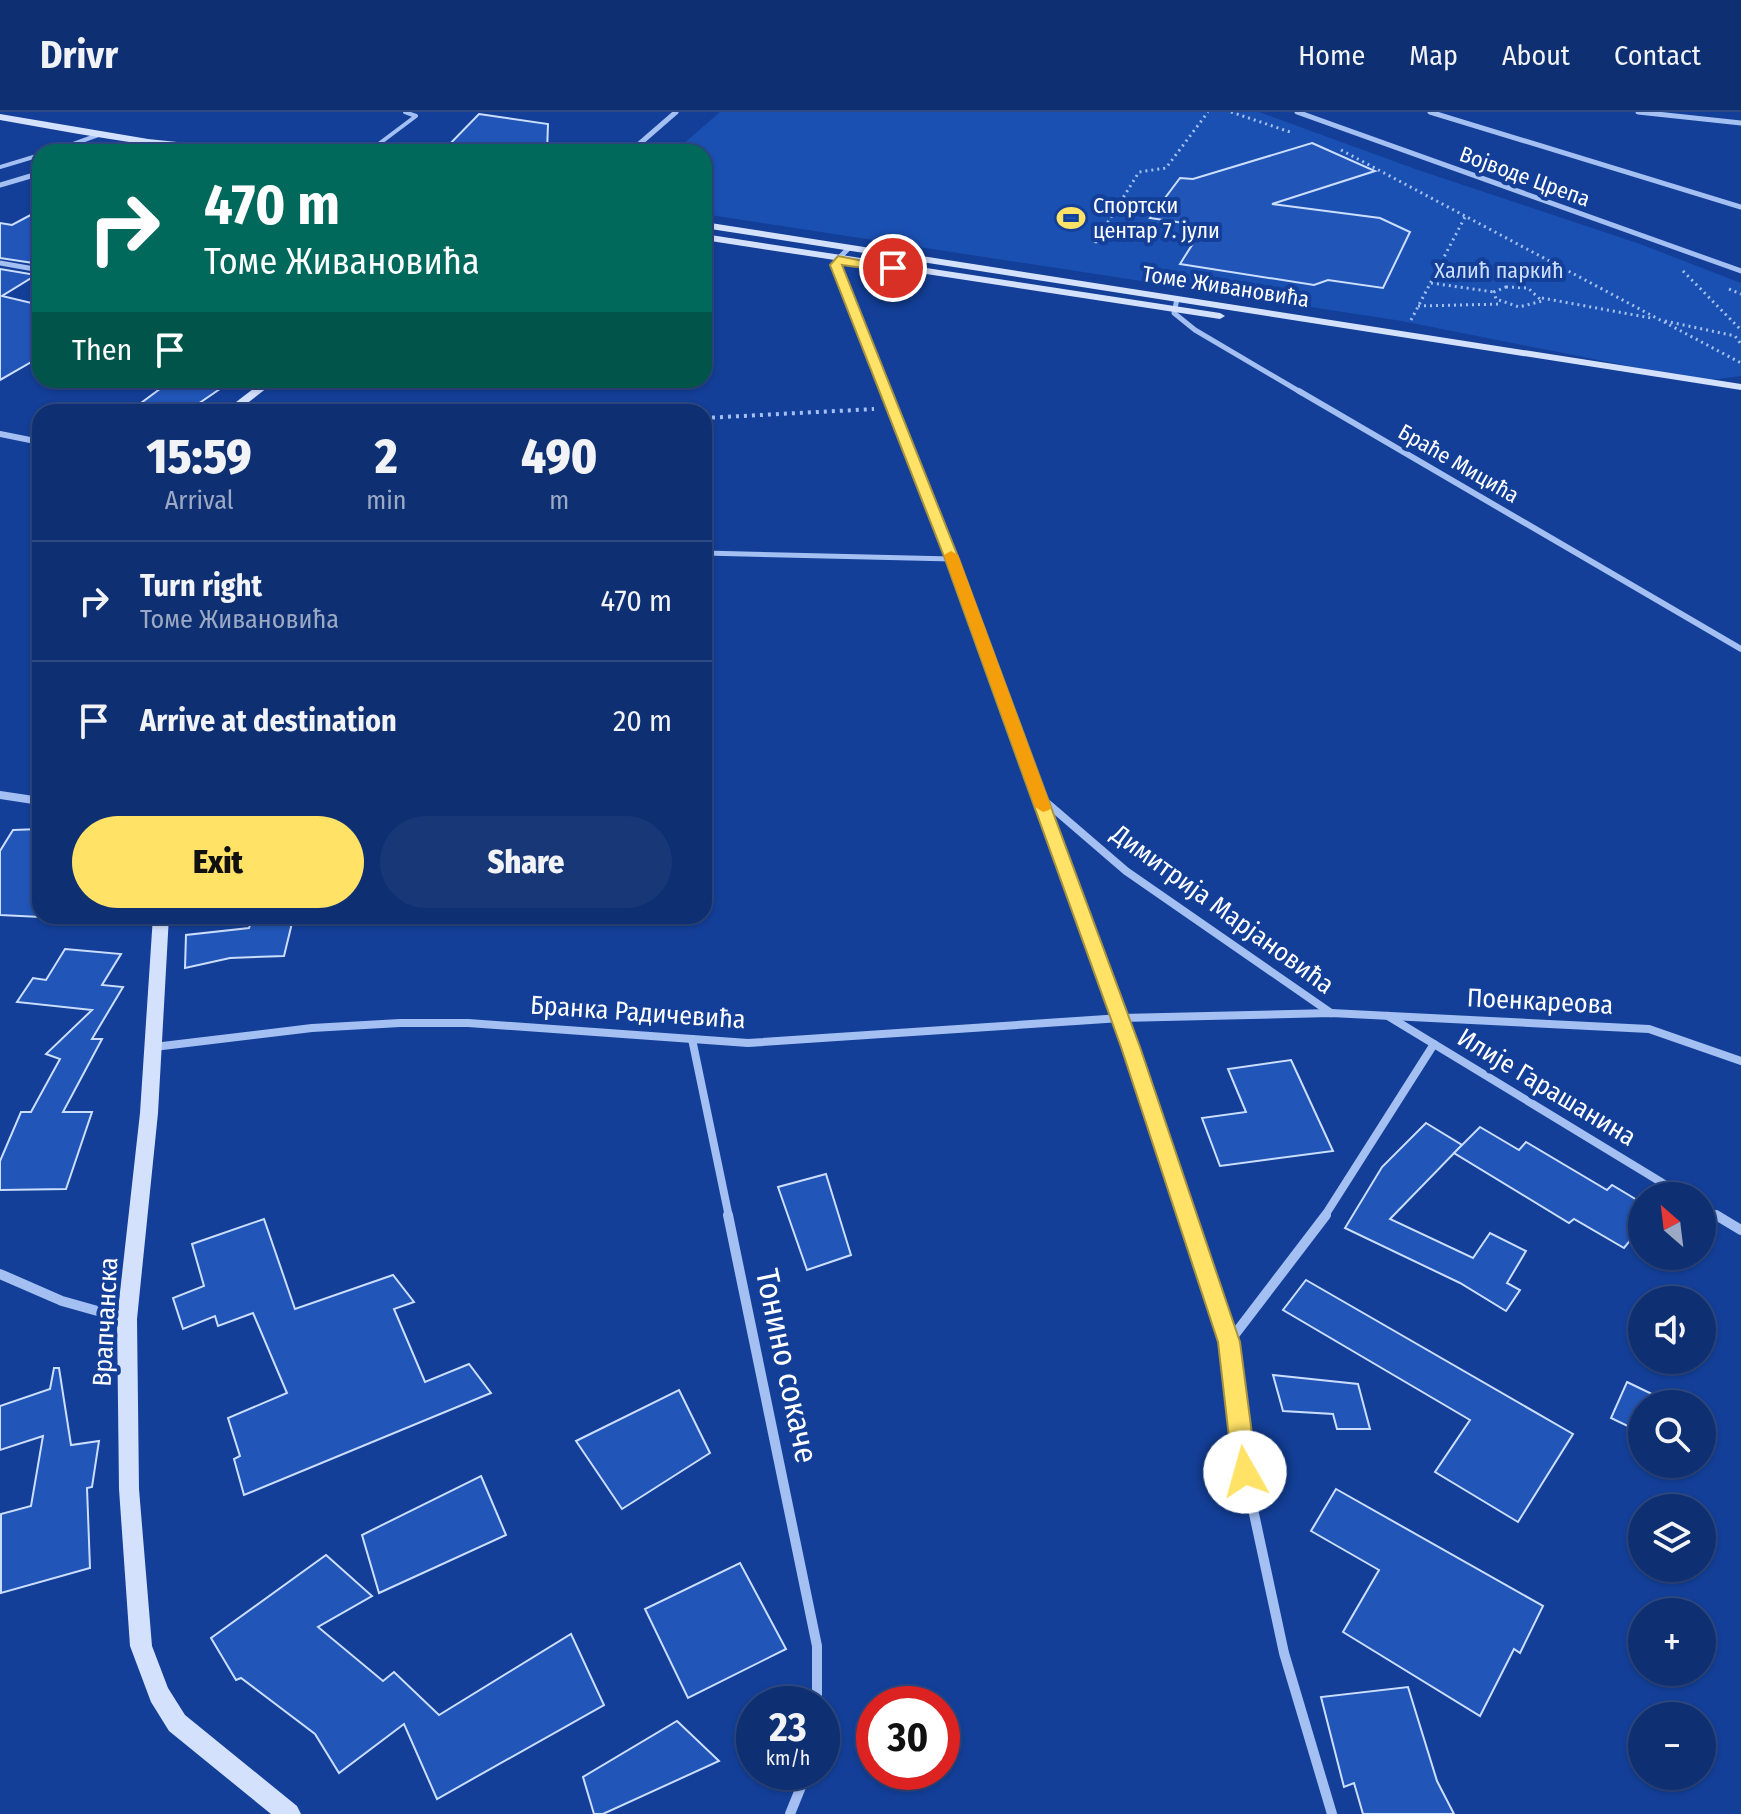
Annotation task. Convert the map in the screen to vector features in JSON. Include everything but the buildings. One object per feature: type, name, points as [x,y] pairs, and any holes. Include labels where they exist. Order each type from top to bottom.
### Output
[{"type":"main road","points":[[0,117],[167,144]]},
{"type":"main road","points":[[148,142],[156,144]]},
{"type":"main road","name":"Томе Живановића","points":[[712,226],[1741,397]]},
{"type":"main road","name":"Томе Живановића","points":[[712,238],[838,259],[1175,304],[1741,387]]},
{"type":"main road","points":[[240,404],[261,388]]},
{"type":"main road","name":"Врапчанска","points":[[161,924],[153,1047],[127,1319],[129,1489],[141,1646],[159,1694],[177,1723],[289,1814]]},
{"type":"street","points":[[639,144],[676,112]]},
{"type":"street","name":"Војводе Црепа","points":[[1297,112],[1741,271]]},
{"type":"street","points":[[1430,112],[1741,207]]},
{"type":"street","points":[[1638,112],[1741,123]]},
{"type":"street","points":[[0,185],[32,176]]},
{"type":"street","points":[[838,259],[849,248]]},
{"type":"street","name":"Димитрија Марјановића","points":[[838,259],[839,279],[952,559],[1121,1018],[1229,1342],[1245,1472],[1284,1653],[1332,1814]]},
{"type":"street","points":[[0,263],[32,269]]},
{"type":"street","name":"Браће Мицића","points":[[1175,304],[1195,330],[1741,649]]},
{"type":"street","points":[[2,436],[32,441]]},
{"type":"street","points":[[0,795],[32,800]]},
{"type":"street","name":"Димитрија Марјановића","points":[[1039,796],[1126,871],[1331,1013]]},
{"type":"street","name":"Димитрија Марјановића","points":[[1121,1018],[1331,1013]]},
{"type":"street","name":"Поенкареова","points":[[1331,1013],[1649,1029],[1741,1061]]},
{"type":"street","name":"Илије Гарашанина","points":[[1386,1015],[1661,1182]]},
{"type":"street","name":"Бранка Радичевића","points":[[153,1047],[312,1028],[437,1022],[748,1043],[1121,1018]]},
{"type":"street","name":"Тонино сокаче","points":[[692,1039],[817,1646],[817,1686]]},
{"type":"street","points":[[1229,1342],[1335,1203],[1434,1044]]},
{"type":"street","points":[[1716,1215],[1741,1230]]},
{"type":"street","points":[[0,1274],[62,1301],[127,1319]]},
{"type":"street","points":[[790,1814],[800,1790]]},
{"type":"lane","points":[[379,144],[416,116],[405,112]]},
{"type":"lane","points":[[73,144],[101,134]]},
{"type":"lane","points":[[0,167],[32,157]]},
{"type":"lane","points":[[712,553],[952,559]]},
{"type":"path","points":[[1095,243],[1139,172],[1166,168],[1208,112]]},
{"type":"path","points":[[1336,147],[1741,363]]},
{"type":"path","points":[[1410,321],[1465,217]]},
{"type":"path","points":[[1680,268],[1741,330],[1735,336]]},
{"type":"path","points":[[1431,283],[1494,292],[1507,286],[1522,287],[1542,298],[1735,336],[1741,344]]},
{"type":"path","points":[[1494,292],[1496,299],[1507,304]]},
{"type":"path","points":[[1418,306],[1507,304],[1529,307],[1540,303],[1542,298]]},
{"type":"path","points":[[712,418],[891,408]]},
{"type":"green space","name":"Спортски центар 7. јули","points":[[720,112],[1259,112],[1418,170],[1640,244],[1741,283],[1741,376],[1704,381],[1402,321],[712,215],[712,144],[683,144]]},
{"type":"slow traffic","points":[[951,555],[1043,807]]},
{"type":"place","name":"Спортски центар 7. јули","points":[[1071,218]]},
{"type":"route","points":[[893,268],[838,259],[836,265],[952,559],[1131,1047],[1229,1342],[1245,1472]]},
{"type":"park label","name":"Халић паркић","points":[[1499,270]]}]
